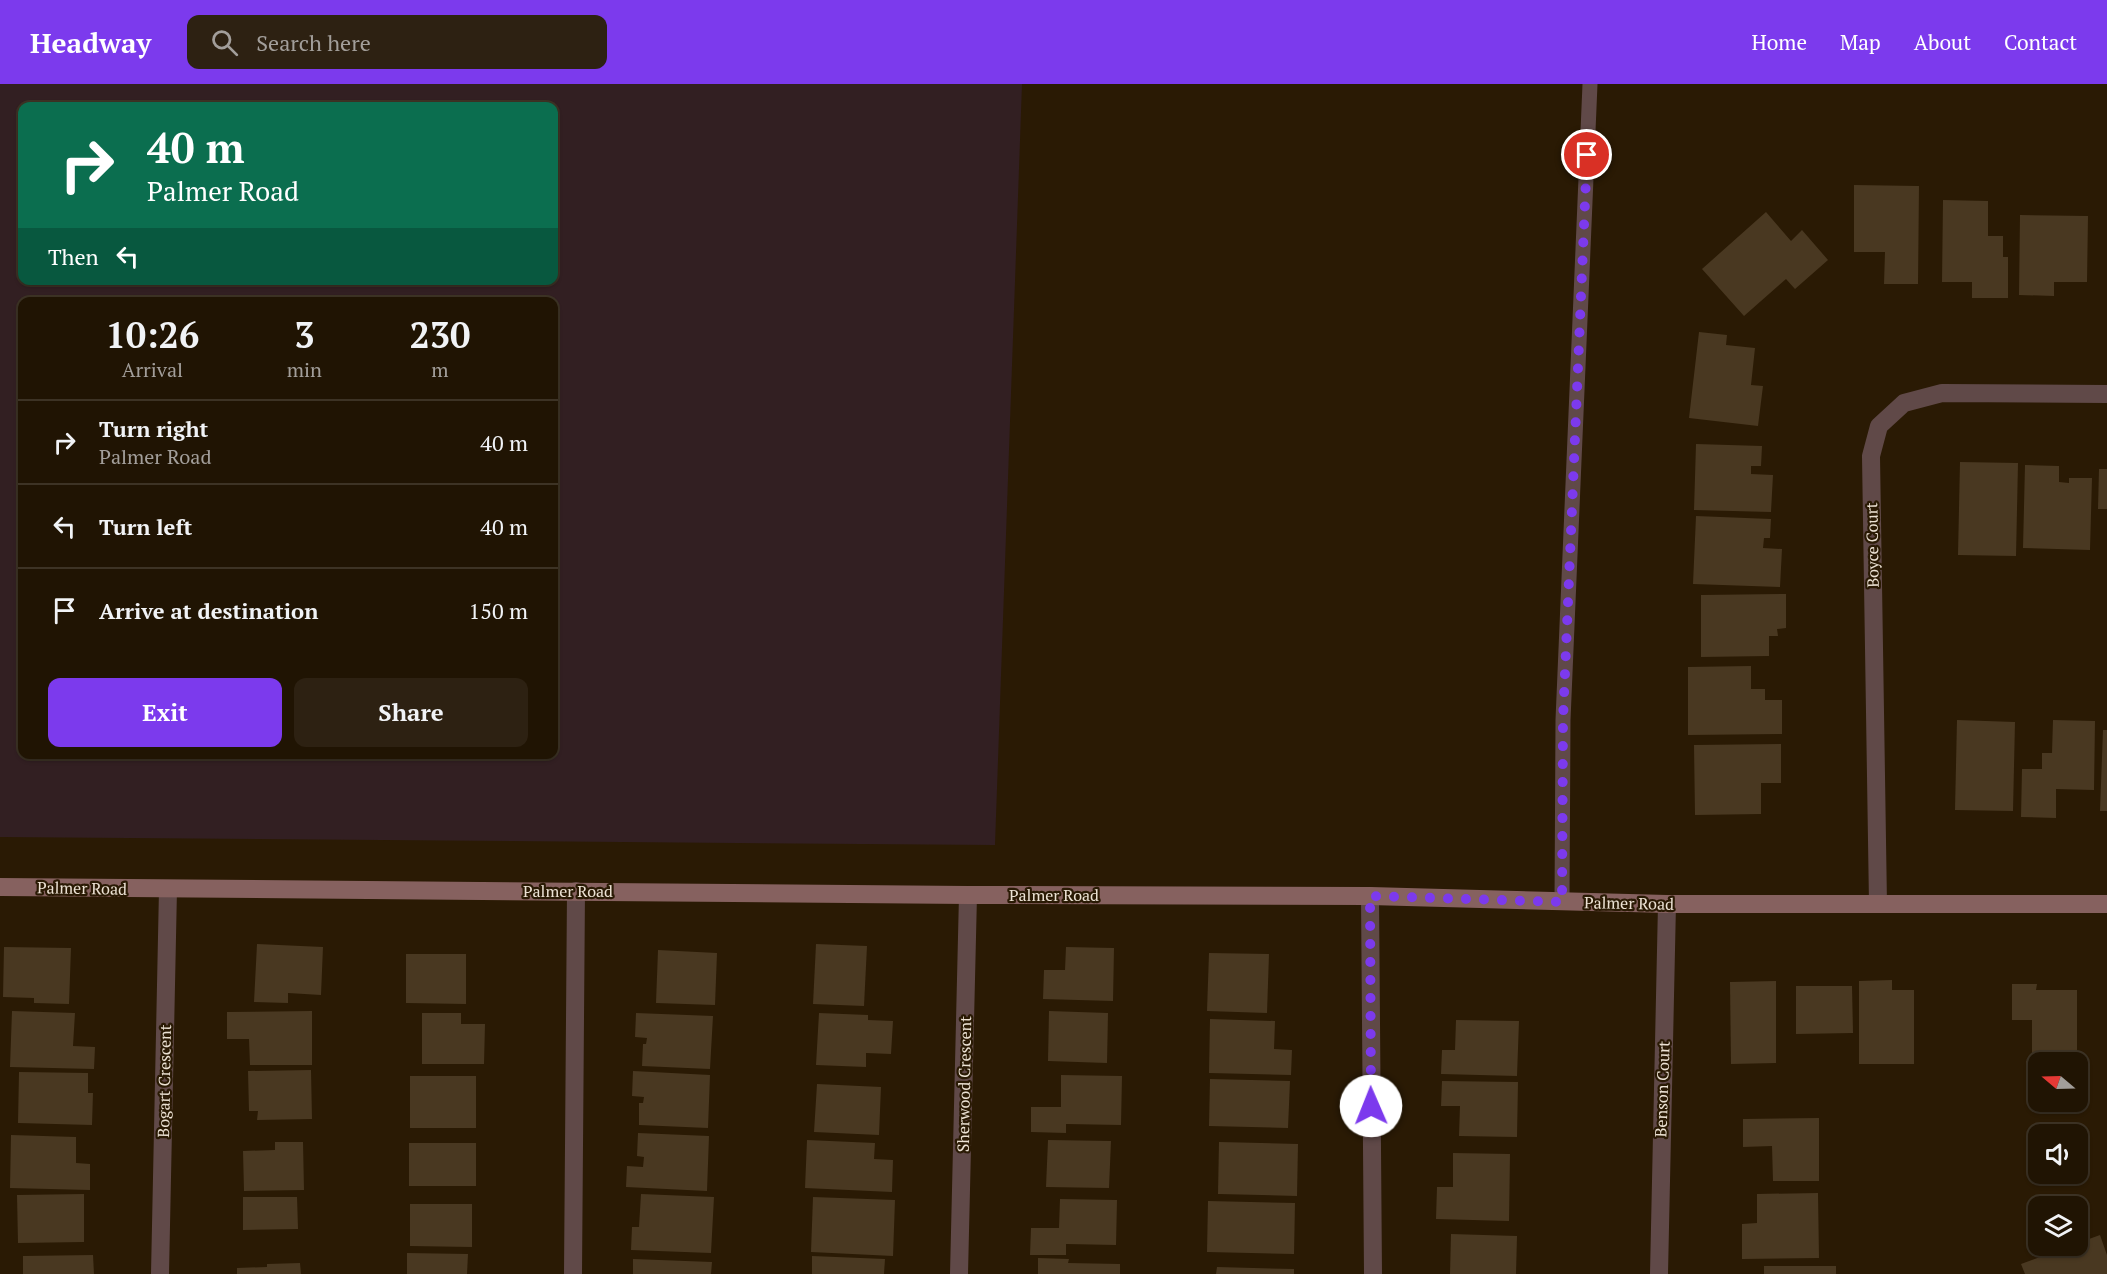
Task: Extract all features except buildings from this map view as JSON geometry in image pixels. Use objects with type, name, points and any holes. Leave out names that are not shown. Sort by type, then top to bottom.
[{"type":"street","name":"Boyce Court","points":[[1878,903],[1871,456],[1879,426],[1904,403],[1942,393],[2107,394]]},
{"type":"street","name":"Palmer Road","points":[[0,887],[1370,896],[1667,904],[2107,904]]},
{"type":"street","name":"Bogart Crescent","points":[[160,1274],[168,889]]},
{"type":"street","points":[[573,1274],[576,891]]},
{"type":"street","name":"Sherwood Crescent","points":[[959,1274],[968,895]]},
{"type":"street","points":[[1370,896],[1372,1274]]},
{"type":"street","name":"Benson Court","points":[[1659,1274],[1667,904]]},
{"type":"lane","points":[[1562,902],[1563,720],[1590,84]]},
{"type":"shaded area","points":[[0,84],[1022,84],[995,845],[0,837]]},
{"type":"route","points":[[1371,1106],[1370,896],[1562,902],[1563,720],[1587,155]]}]
